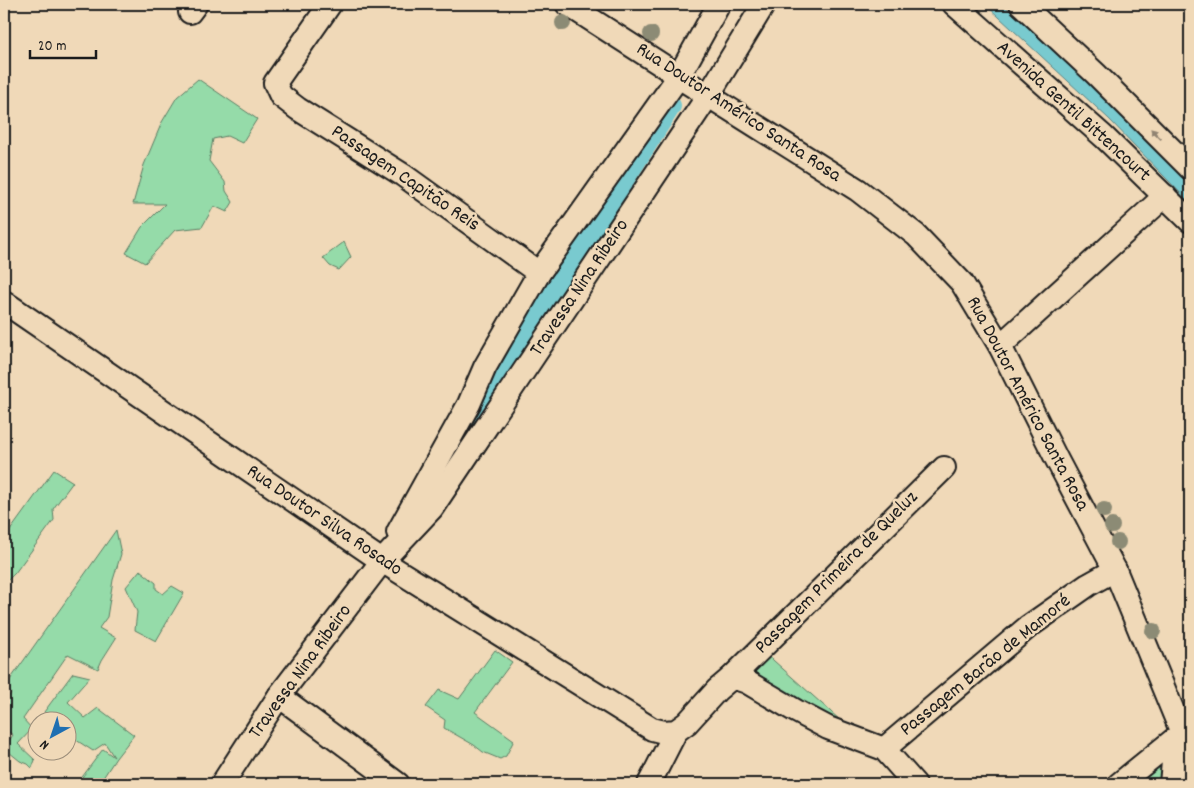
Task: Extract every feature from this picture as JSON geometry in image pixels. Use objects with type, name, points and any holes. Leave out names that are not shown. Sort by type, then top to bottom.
[{"type":"street","name":"Passagem Capitão Reis","points":[[330,4],[274,82],[281,96],[298,109],[403,175],[540,272]]},
{"type":"street","name":"Rua Doutor Américo Santa Rosa","points":[[567,4],[708,96],[858,190],[916,235],[962,283],[1000,346],[1115,570],[1182,741]]},
{"type":"street","name":"Travessa Nina Ribeiro","points":[[382,561],[469,404],[485,367],[540,272],[679,76],[719,4]]},
{"type":"street","name":"Travessa Nina Ribeiro","points":[[222,784],[280,696],[382,561],[432,508],[708,96],[764,4]]},
{"type":"street","name":"Avenida Gentil Bittencourt","points":[[954,4],[1104,137],[1190,221]]},
{"type":"street","name":"Avenida Gentil Bittencourt","points":[[1021,4],[1096,74],[1190,168]]},
{"type":"street","points":[[1000,346],[1165,196]]},
{"type":"street","name":"Rua Doutor Silva Rosado","points":[[4,302],[382,561],[652,729],[664,732],[676,731]]},
{"type":"street","name":"Passagem Primeira de Queluz","points":[[676,731],[687,723],[717,690],[944,468]]},
{"type":"street","name":"Passagem Barão de Mamoré","points":[[884,749],[1028,627],[1088,584],[1115,570]]},
{"type":"street","points":[[730,679],[747,682],[828,728],[884,749],[915,784]]},
{"type":"street","points":[[280,696],[398,784]]},
{"type":"street","points":[[649,784],[676,731]]},
{"type":"street","points":[[1118,784],[1182,741]]},
{"type":"street","points":[[1171,784],[1182,741]]},
{"type":"green space","points":[[198,79],[257,119],[242,143],[227,136],[213,139],[209,161],[225,182],[226,191],[233,202],[227,212],[214,206],[202,227],[175,230],[145,263],[126,253],[142,227],[165,204],[133,204],[144,165],[162,122],[177,97]]},
{"type":"green space","points":[[344,242],[351,257],[339,270],[330,266],[323,258]]},
{"type":"green space","points":[[54,470],[73,482],[53,509],[54,520],[15,573],[4,584],[4,539]]},
{"type":"green space","points":[[116,530],[121,554],[113,580],[107,617],[99,628],[116,638],[98,669],[68,654],[28,710],[23,719],[28,725],[28,733],[18,744],[28,753],[28,760],[35,760],[32,768],[4,748],[13,735],[4,728],[4,705],[11,693],[5,687]]},
{"type":"green space","points":[[140,570],[156,583],[156,589],[163,594],[172,586],[184,593],[156,641],[135,630],[137,612],[126,587]]},
{"type":"green space","points":[[495,650],[512,662],[475,712],[514,740],[506,756],[500,759],[483,752],[444,728],[445,720],[426,707],[439,690],[459,699]]},
{"type":"green space","points":[[764,652],[850,729],[750,672]]},
{"type":"green space","points":[[73,673],[90,677],[68,702],[76,710],[45,710]]},
{"type":"green space","points":[[98,708],[134,735],[99,784],[77,784],[103,749],[114,757],[105,743],[93,751],[78,741],[78,711],[85,718]]},
{"type":"green space","points":[[1181,739],[1190,762],[1190,784],[1126,784]]},
{"type":"water","points":[[985,4],[1002,4],[1073,66],[1190,184],[1190,203],[1109,119]]},
{"type":"waterway","points":[[465,429],[670,106]]}]
